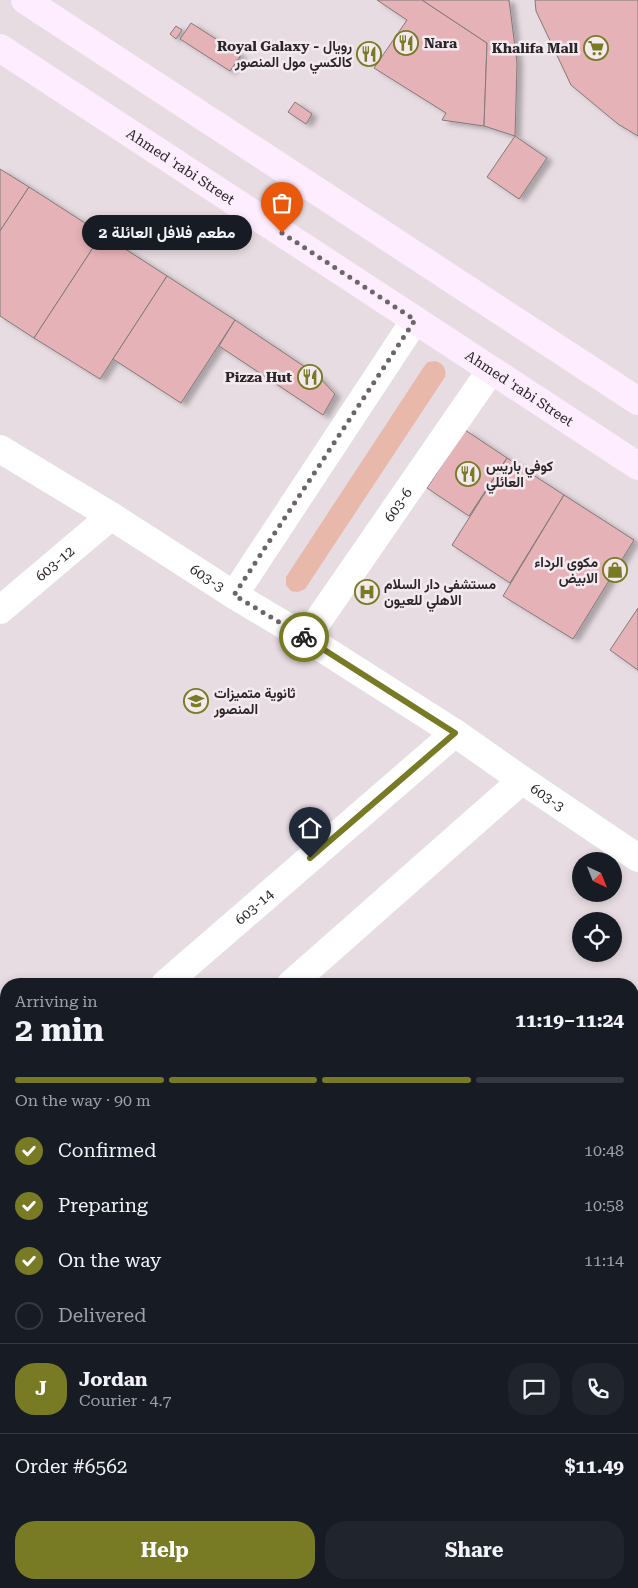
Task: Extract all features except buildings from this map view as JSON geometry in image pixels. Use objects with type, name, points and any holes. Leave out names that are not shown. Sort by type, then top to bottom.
[{"type":"main road","points":[[25,0],[638,401]]},
{"type":"main road","name":"Ahmed 'rabi Street","points":[[0,48],[638,466]]},
{"type":"street","points":[[234,595],[415,320]]},
{"type":"street","name":"603-6","points":[[306,638],[491,370]]},
{"type":"street","name":"603-3","points":[[0,449],[111,516],[455,733],[638,858]]},
{"type":"street","name":"603-12","points":[[0,610],[111,516]]},
{"type":"street","name":"603-14","points":[[172,978],[455,733]]},
{"type":"street","points":[[301,978],[522,780]]},
{"type":"shaded area","points":[[435,361],[444,367],[445,377],[305,589],[298,592],[291,591],[286,585],[286,577],[425,365],[428,362]]},
{"type":"way so far","points":[[282,233],[415,320],[234,595],[304,637]]},
{"type":"place","name":"Nara","points":[[406,43]]},
{"type":"place","name":"Khalifa Mall","points":[[596,48]]},
{"type":"place","name":"Royal Galaxy - رويال كالكسي مول المنصور","points":[[369,54]]},
{"type":"place","name":"مطعم فلافل العائلة 2","points":[[282,233]]},
{"type":"place","name":"Pizza Hut","points":[[310,377]]},
{"type":"place","name":"كوفي باريس العائلي","points":[[468,474]]},
{"type":"place","name":"مكوى الرداء الابيض","points":[[615,570]]},
{"type":"place","name":"مستشفى دار السلام الاهلي للعيون","points":[[367,592]]},
{"type":"place","name":"ثانوية متميزات المنصور","points":[[196,701]]},
{"type":"route","points":[[304,637],[455,733],[310,858]]}]
